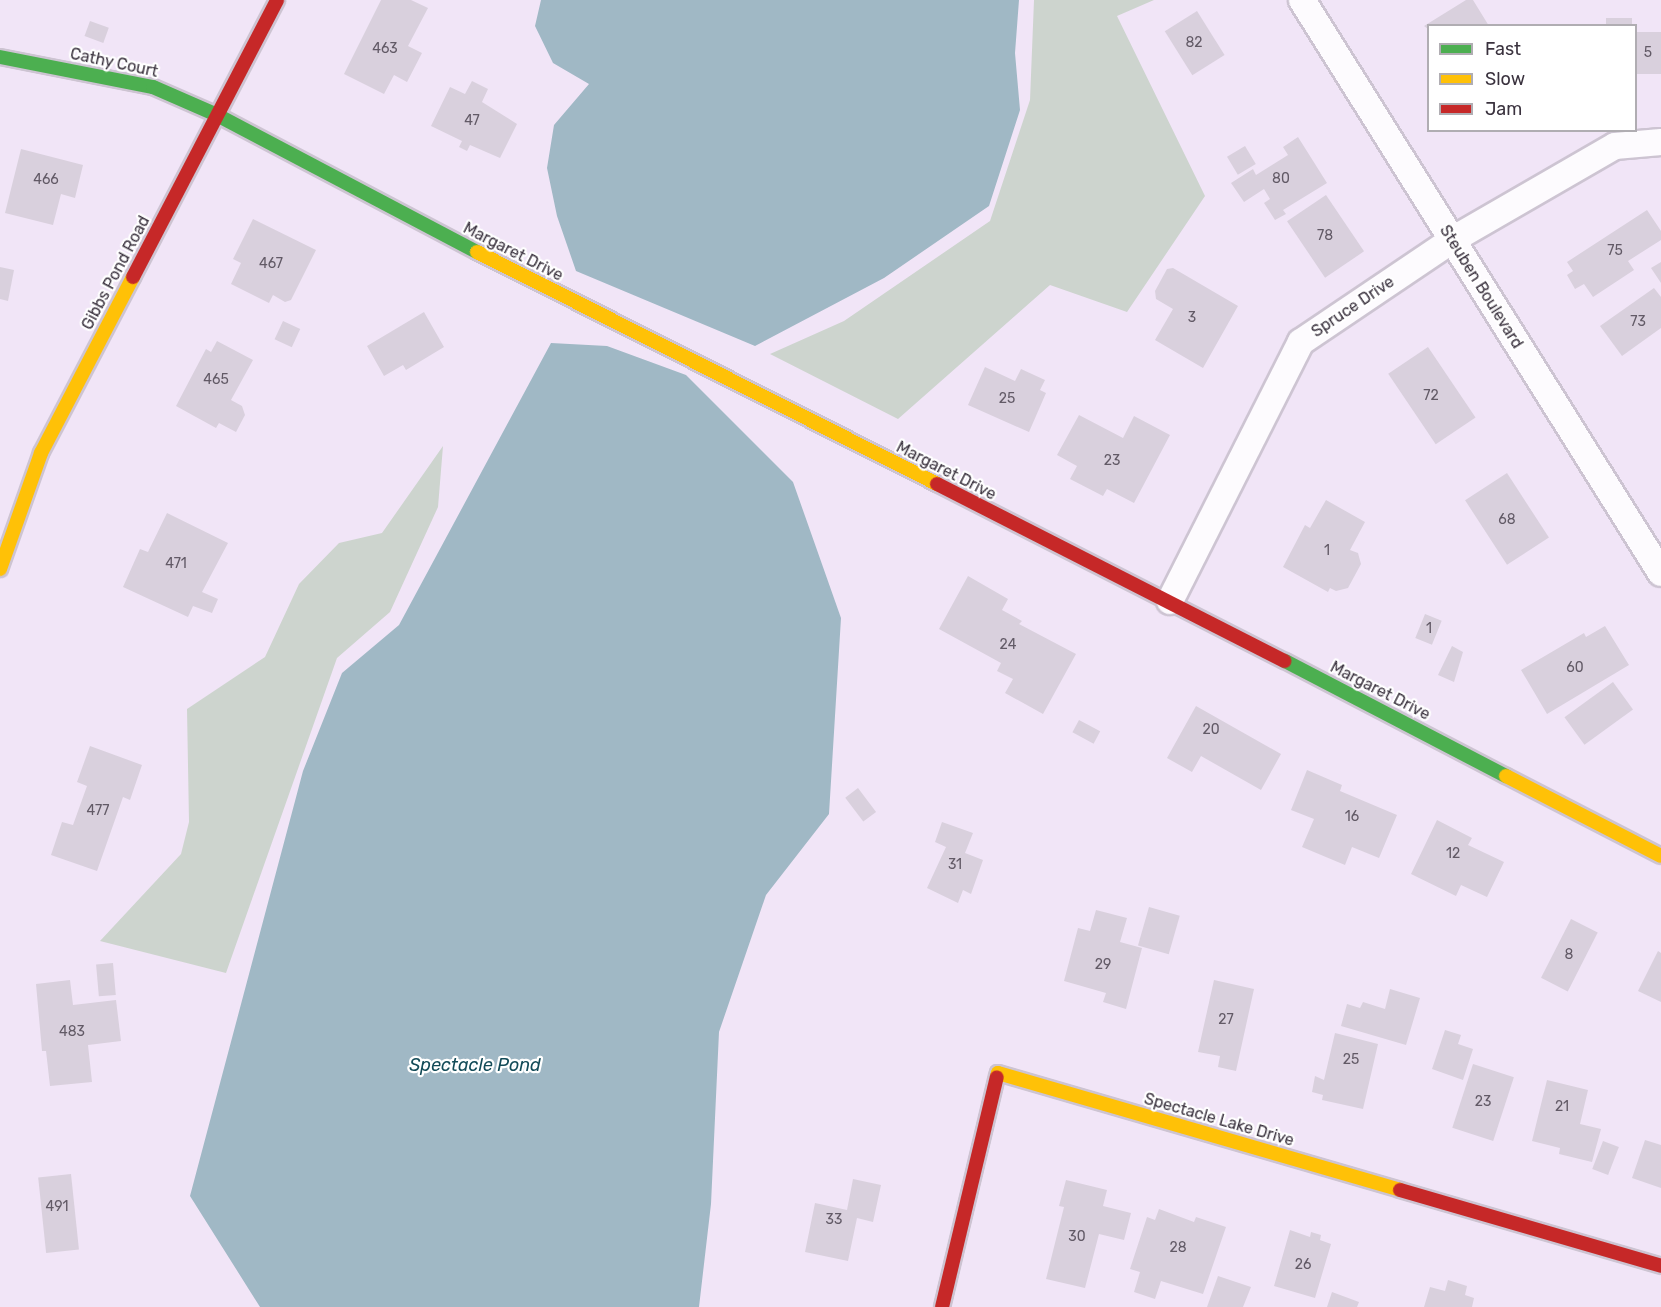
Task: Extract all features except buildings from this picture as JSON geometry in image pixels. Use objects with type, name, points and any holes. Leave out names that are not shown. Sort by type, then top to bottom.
[{"type":"street","name":"Gibbs Pond Road","points":[[0,569],[40,453],[277,0]]},
{"type":"street","name":"Steuben Boulevard","points":[[1302,0],[1661,573]]},
{"type":"street","name":"Cathy Court","points":[[0,57],[153,87],[217,115]]},
{"type":"street","name":"Margaret Drive","points":[[217,115],[536,283],[1170,601],[1661,856]]},
{"type":"street","name":"Spruce Drive","points":[[1170,601],[1301,342],[1452,240],[1615,146],[1661,142]]},
{"type":"street","name":"Spectacle Lake Drive","points":[[942,1307],[998,1073],[1661,1266]]},
{"type":"shaded area","points":[[1034,0],[1154,0],[1117,16],[1205,196],[1127,312],[1050,285],[898,419],[770,354],[844,321],[990,221],[1030,100]]},
{"type":"shaded area","points":[[443,446],[438,507],[390,612],[337,658],[226,973],[100,941],[181,854],[189,822],[187,709],[265,657],[299,584],[339,543],[382,533]]},
{"type":"water","points":[[541,0],[1019,0],[1015,53],[1020,110],[989,206],[884,278],[755,346],[576,271],[557,216],[547,168],[554,125],[589,84],[553,63],[535,26]]},
{"type":"water","name":"Spectacle Pond","points":[[551,343],[607,346],[686,375],[793,482],[841,618],[829,814],[766,895],[719,1032],[711,1204],[699,1307],[260,1307],[190,1196],[303,771],[342,673],[399,625]]},
{"type":"traffic: fast","points":[[0,57],[153,87],[217,115],[477,252]]},
{"type":"traffic: fast","points":[[1285,661],[1506,776]]},
{"type":"traffic: slow","points":[[477,252],[937,484]]},
{"type":"traffic: slow","points":[[0,569],[41,453],[133,277]]},
{"type":"traffic: slow","points":[[1506,776],[1661,856]]},
{"type":"traffic: slow","points":[[997,1077],[998,1073],[1400,1190]]},
{"type":"traffic: jam","points":[[133,277],[277,0]]},
{"type":"traffic: jam","points":[[937,484],[1285,661]]},
{"type":"traffic: jam","points":[[942,1307],[997,1077]]},
{"type":"traffic: jam","points":[[1400,1190],[1661,1266]]}]
